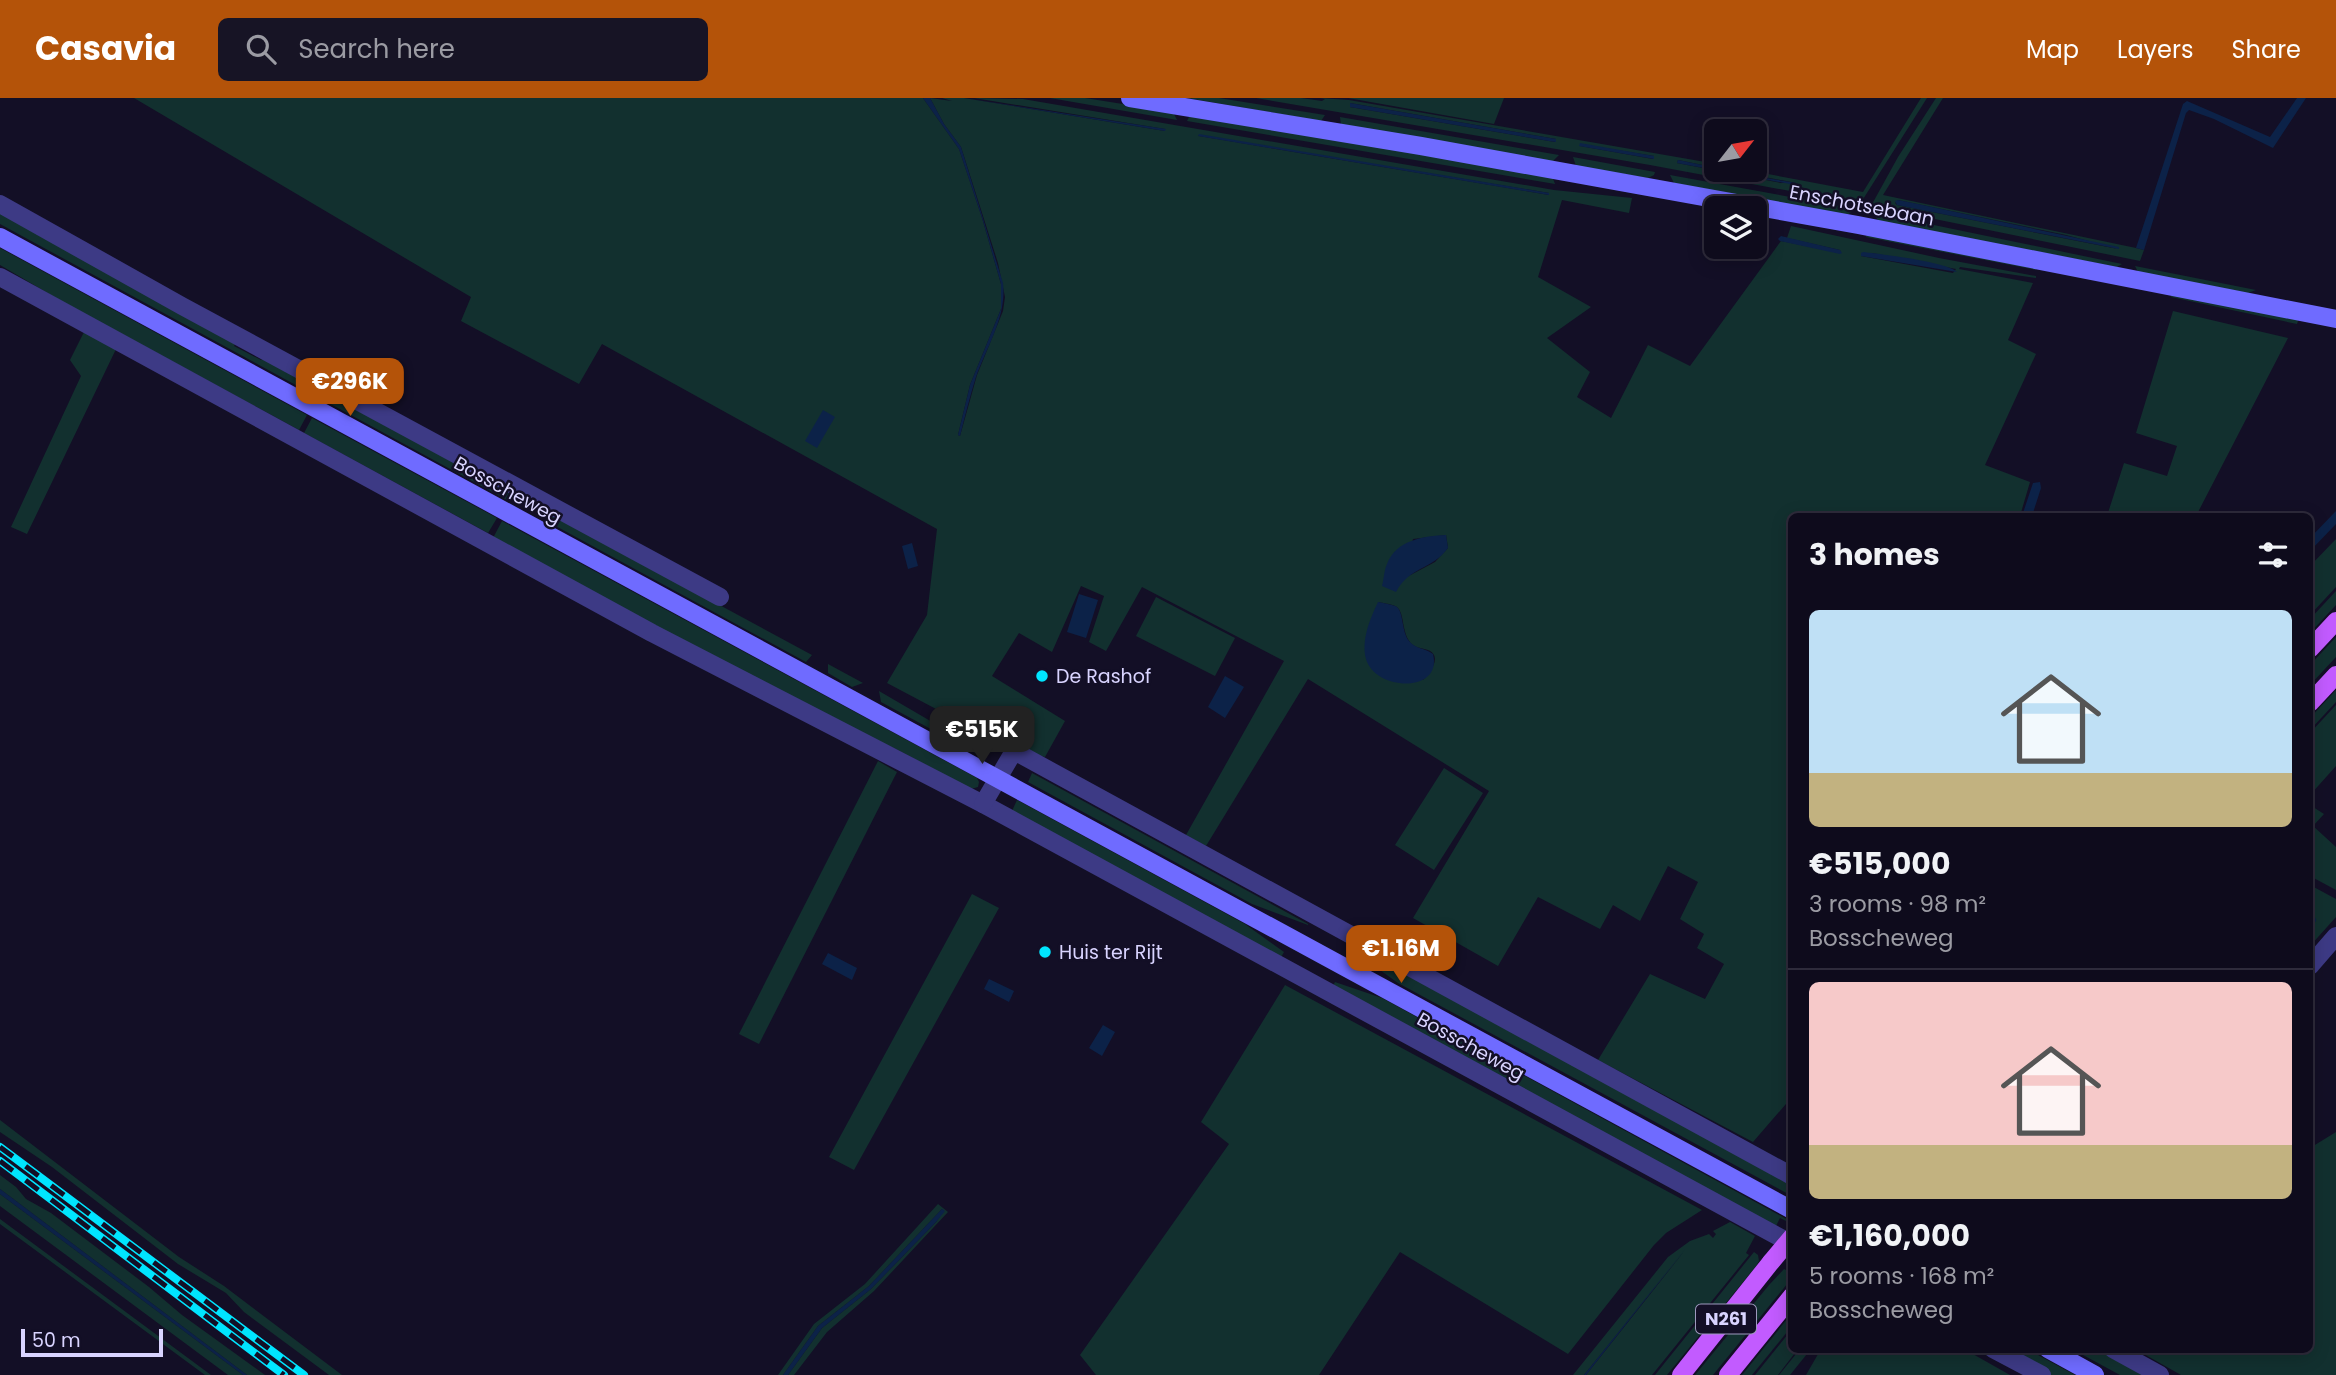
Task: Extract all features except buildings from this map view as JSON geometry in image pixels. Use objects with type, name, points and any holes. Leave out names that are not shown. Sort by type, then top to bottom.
[{"type":"main road","name":"Enschotsebaan","points":[[1130,98],[1458,153],[1858,225],[2336,319]]},
{"type":"main road","name":"Bosscheweg","points":[[0,237],[1788,1208]]},
{"type":"main road","points":[[2313,646],[2336,621]]},
{"type":"main road","points":[[2313,701],[2336,675]]},
{"type":"main road","name":"N261","points":[[1681,1375],[1788,1242]]},
{"type":"main road","name":"N261","points":[[1728,1375],[1788,1301]]},
{"type":"main road","points":[[2055,1353],[2095,1375]]},
{"type":"street","name":"Bosscheweg","points":[[0,204],[182,306],[720,597]]},
{"type":"street","name":"Bosscheweg","points":[[0,277],[640,627],[983,804],[1788,1242]]},
{"type":"street","points":[[525,523],[540,498]]},
{"type":"street","name":"Bosscheweg","points":[[983,804],[1014,751],[1788,1174]]},
{"type":"street","points":[[2313,963],[2336,936]]},
{"type":"street","points":[[2001,1353],[2042,1375]]},
{"type":"street","points":[[2120,1353],[2160,1375]]},
{"type":"green space","points":[[134,98],[923,98],[959,149],[1001,284],[1001,309],[970,385],[958,435],[960,436],[977,375],[1003,311],[1005,297],[998,263],[961,147],[930,98],[952,101],[942,98],[964,98],[1165,131],[974,98],[1023,99],[1554,190],[1632,198],[1629,213],[1562,200],[1538,277],[1591,307],[1547,338],[1590,372],[1577,397],[1611,418],[1648,345],[1690,366],[1781,241],[1841,253],[1840,250],[1787,238],[1791,226],[2036,276],[1959,269],[2033,283],[2008,340],[2036,354],[1985,465],[2030,482],[2021,513],[1788,513],[1788,1102],[1753,1142],[1598,1060],[1650,974],[1705,999],[1724,964],[1697,948],[1704,934],[1680,919],[1698,882],[1668,866],[1640,921],[1613,905],[1600,929],[1538,897],[1498,966],[1413,918],[1489,791],[1308,679],[1206,846],[1186,835],[1284,661],[1142,587],[1106,651],[1089,642],[1104,596],[1081,586],[1052,652],[1019,633],[992,676],[1065,721],[1045,757],[1004,745],[887,683],[927,615],[937,529],[602,344],[579,384],[461,321],[471,297]],"holes":[[[1199,136],[1549,193],[1549,195]],[[1872,253],[1956,269],[1953,273],[1861,256]],[[1446,535],[1448,548],[1435,562],[1403,579],[1413,539]],[[1378,602],[1398,608],[1409,641],[1415,647],[1430,651],[1434,655],[1434,665],[1423,680]]]},
{"type":"green space","points":[[1050,98],[1085,98],[1173,112],[1177,120]]},
{"type":"green space","points":[[1187,98],[1219,98],[1325,115],[1321,121]]},
{"type":"green space","points":[[1256,98],[1349,100],[1704,162],[1704,165],[1678,160],[1677,163],[1704,168],[1704,175]],"holes":[[[1350,103],[1556,139],[1555,142],[1350,107]],[[1580,144],[1654,156],[1653,159]]]},
{"type":"green space","points":[[1348,98],[1504,98],[1494,124]]},
{"type":"green space","points":[[1921,98],[1927,98],[1860,204],[1742,182],[1796,183],[1768,178],[1768,174],[1863,192]]},
{"type":"green space","points":[[1936,98],[1943,98],[1883,195],[2144,250],[2140,261],[1871,206],[1898,157]],"holes":[[[1898,200],[2066,235],[2118,249],[1895,203]]]},
{"type":"green space","points":[[1190,115],[1552,176],[1555,184],[1187,121]]},
{"type":"green space","points":[[1340,117],[1559,155],[1552,162],[1341,125]]},
{"type":"green space","points":[[1573,157],[1655,172],[1648,178],[1576,166]]},
{"type":"green space","points":[[1670,175],[1856,209],[1847,215],[1767,200],[1767,196],[1744,196],[1674,183]]},
{"type":"green space","points":[[0,210],[235,344],[234,346],[263,359],[511,493],[507,500],[0,224]]},
{"type":"green space","points":[[1871,212],[2122,264],[2117,267],[1879,221]]},
{"type":"green space","points":[[1867,233],[2037,267],[2036,270],[1866,237]]},
{"type":"green space","points":[[0,248],[307,415],[299,430],[0,265]]},
{"type":"green space","points":[[2135,266],[2256,290],[2248,293],[2138,272]]},
{"type":"green space","points":[[2172,293],[2299,318],[2297,324],[2171,297]]},
{"type":"green space","points":[[2173,311],[2288,338],[2198,513],[2108,513],[2124,463],[2167,476],[2177,446],[2136,433]]},
{"type":"green space","points":[[85,330],[117,347],[27,534],[11,527],[81,376],[70,360]]},
{"type":"green space","points":[[312,418],[497,518],[488,533],[304,433]]},
{"type":"green space","points":[[551,514],[812,655],[806,662],[552,524],[549,520]]},
{"type":"green space","points":[[502,521],[977,778],[978,787],[971,789],[896,749],[839,724],[493,538]]},
{"type":"green space","points":[[2336,539],[2336,587],[2313,612],[2313,563]]},
{"type":"green space","points":[[2336,591],[2336,605],[2313,630],[2313,616]]},
{"type":"green space","points":[[1156,597],[1235,638],[1215,676],[1136,636]]},
{"type":"green space","points":[[2336,637],[2336,657],[2313,682],[2313,662]]},
{"type":"green space","points":[[828,664],[863,683],[852,687],[828,673]]},
{"type":"green space","points":[[2336,690],[2336,702],[2313,727],[2313,715]]},
{"type":"green space","points":[[879,691],[951,733],[953,730],[976,738],[994,750],[986,755],[977,754],[881,702]]},
{"type":"green space","points":[[2336,705],[2336,766],[2313,792],[2313,730]]},
{"type":"green space","points":[[878,761],[897,772],[759,1044],[739,1034]]},
{"type":"green space","points":[[1444,768],[1483,793],[1434,870],[1395,845]]},
{"type":"green space","points":[[1032,773],[1308,925],[1252,904],[1028,782]]},
{"type":"green space","points":[[1017,800],[1245,924],[1284,952],[1279,961],[1012,811]]},
{"type":"green space","points":[[2313,807],[2324,814],[2313,826]]},
{"type":"green space","points":[[2313,826],[2336,847],[2336,890],[2313,878]]},
{"type":"green space","points":[[2313,887],[2336,899],[2336,917],[2313,943]]},
{"type":"green space","points":[[972,894],[999,908],[854,1170],[829,1157]]},
{"type":"green space","points":[[1365,947],[1788,1180],[1788,1194],[1398,983],[1359,955]]},
{"type":"green space","points":[[1335,982],[1382,998],[1788,1222],[1780,1218],[1776,1226],[1331,990]]},
{"type":"green space","points":[[1285,985],[1702,1210],[1666,1233],[1654,1245],[1568,1354],[1400,1252],[1319,1375],[1096,1375],[1080,1355],[1229,1144],[1201,1122]]},
{"type":"green space","points":[[0,1120],[179,1257],[224,1286],[342,1375],[329,1375],[244,1312],[226,1293],[178,1264],[52,1167],[0,1132]]},
{"type":"green space","points":[[2336,1132],[2336,1375],[2181,1375],[2142,1353],[2313,1353],[2313,1146]]},
{"type":"green space","points":[[0,1175],[26,1199],[51,1213],[182,1315],[265,1375],[247,1375],[0,1189]]},
{"type":"green space","points":[[0,1194],[243,1375],[228,1375],[0,1206]]},
{"type":"green space","points":[[938,1204],[948,1212],[874,1291],[827,1332],[794,1375],[788,1375],[822,1328],[871,1289],[936,1222],[944,1211],[942,1209],[869,1286],[818,1326],[783,1375],[778,1375],[814,1324],[865,1284]]},
{"type":"green space","points":[[0,1219],[211,1375],[205,1375],[0,1224]]},
{"type":"green space","points":[[1730,1222],[1755,1236],[1746,1253],[1749,1255],[1652,1375],[1586,1375],[1686,1249],[1584,1375],[1573,1375],[1668,1257],[1690,1241],[1709,1234],[1713,1238],[1716,1234],[1713,1231]]},
{"type":"green space","points":[[1754,1252],[1759,1261],[1756,1266],[1667,1375],[1655,1375]]},
{"type":"green space","points":[[1784,1269],[1788,1271],[1788,1283],[1713,1375],[1695,1375]]},
{"type":"green space","points":[[1788,1318],[1788,1331],[1752,1375],[1742,1375]]},
{"type":"green space","points":[[1788,1334],[1788,1353],[1795,1353],[1778,1375],[1755,1375]]},
{"type":"green space","points":[[1797,1353],[1808,1353],[1790,1375],[1779,1375]]},
{"type":"green space","points":[[1819,1353],[1971,1353],[2010,1375],[1806,1375]]},
{"type":"green space","points":[[2010,1353],[2034,1353],[2075,1375],[2051,1375]]},
{"type":"green space","points":[[2079,1353],[2105,1353],[2145,1375],[2120,1375]]},
{"type":"water","points":[[923,98],[930,98],[961,147],[1003,283],[1002,307],[999,319],[976,377],[960,436],[958,435],[970,385],[1001,309],[1001,284],[959,149]]},
{"type":"water","points":[[964,98],[1166,129],[1165,131]]},
{"type":"water","points":[[2297,98],[2306,98],[2273,148],[2214,119],[2189,110],[2144,250],[2136,248],[2183,104],[2187,101],[2270,137]]},
{"type":"water","points":[[1350,103],[1556,139],[1556,142],[1350,107]]},
{"type":"water","points":[[1199,134],[1549,193],[1549,195],[1198,136]]},
{"type":"water","points":[[1580,143],[1654,156],[1654,159],[1579,146]]},
{"type":"water","points":[[1678,160],[1704,165],[1704,168],[1677,163]]},
{"type":"water","points":[[1768,178],[1796,183],[1768,180]]},
{"type":"water","points":[[1895,201],[2119,249],[1897,205]]},
{"type":"water","points":[[1781,236],[1840,250],[1842,253],[1780,241],[1778,239]]},
{"type":"water","points":[[1863,252],[1928,262],[1957,272],[1861,256]]},
{"type":"water","points":[[823,410],[835,417],[817,448],[805,441]]},
{"type":"water","points":[[2040,482],[2041,488],[2033,513],[2023,513],[2033,483]]},
{"type":"water","points":[[2336,511],[2336,524],[2313,548],[2313,535]]},
{"type":"water","points":[[1446,535],[1448,548],[1442,555],[1414,572],[1396,592],[1382,586],[1386,566],[1397,549],[1420,538]]},
{"type":"water","points":[[912,543],[918,566],[908,569],[902,546]]},
{"type":"water","points":[[1079,594],[1098,600],[1086,638],[1067,632]]},
{"type":"water","points":[[1378,602],[1398,608],[1409,641],[1433,654],[1433,667],[1428,676],[1419,682],[1407,684],[1382,677],[1372,670],[1366,659],[1365,637]]},
{"type":"water","points":[[1225,676],[1244,687],[1225,718],[1208,707]]},
{"type":"water","points":[[828,953],[857,968],[852,980],[822,964]]},
{"type":"water","points":[[989,979],[1014,991],[1009,1002],[984,989]]},
{"type":"water","points":[[1103,1025],[1115,1032],[1102,1056],[1089,1048]]},
{"type":"water","points":[[0,1189],[247,1375],[243,1375],[0,1194]]},
{"type":"water","points":[[942,1209],[945,1211],[936,1222],[871,1289],[822,1328],[788,1375],[783,1375],[818,1326],[869,1286]]},
{"type":"water","points":[[1686,1248],[1586,1375],[1584,1375]]},
{"type":"railway","points":[[0,1147],[304,1375]]},
{"type":"railway","points":[[0,1161],[284,1375]]},
{"type":"place","name":"De Rashof","points":[[1042,676]]},
{"type":"place","name":"Huis ter Rijt","points":[[1045,952]]}]
